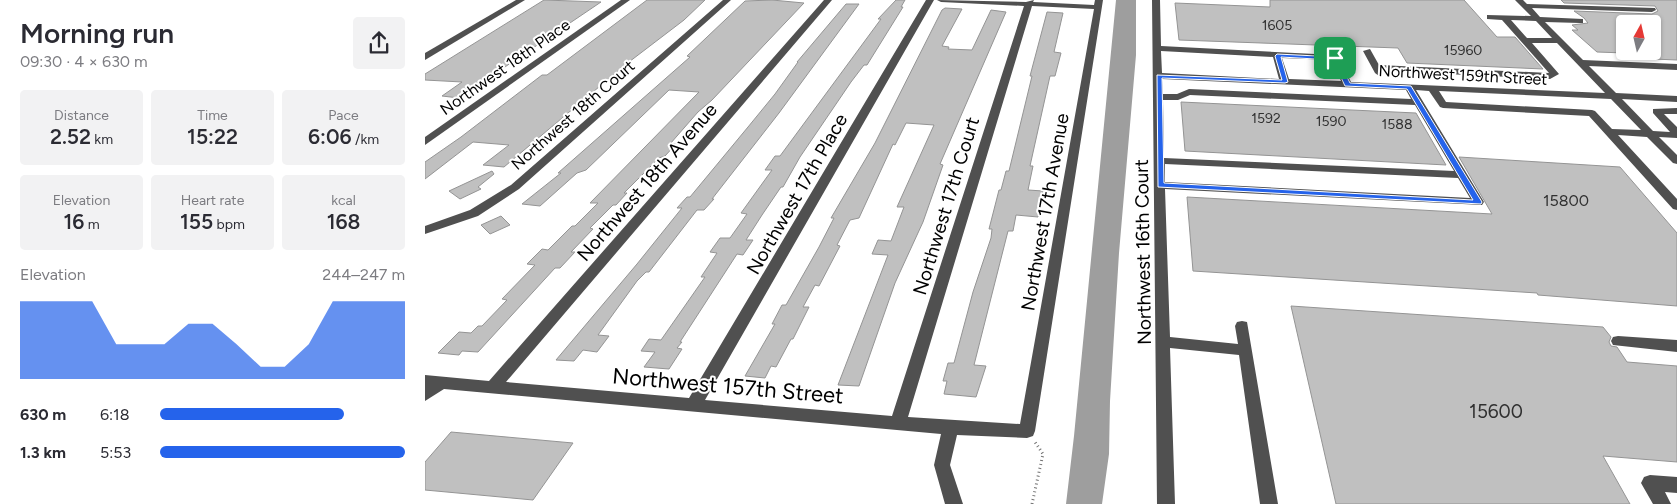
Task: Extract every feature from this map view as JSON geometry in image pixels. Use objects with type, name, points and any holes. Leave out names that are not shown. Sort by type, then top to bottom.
[{"type":"street","points":[[425,57],[521,0]]},
{"type":"street","name":"Northwest 18th Place","points":[[425,142],[626,0]]},
{"type":"street","name":"Northwest 18th Court","points":[[425,230],[474,214],[515,187],[727,0]]},
{"type":"street","name":"Northwest 18th Avenue","points":[[493,387],[828,0]]},
{"type":"street","name":"Northwest 17th Place","points":[[693,406],[930,0]]},
{"type":"street","points":[[941,0],[1099,3]]},
{"type":"street","name":"Northwest 16th Court","points":[[1156,0],[1167,504]]},
{"type":"street","name":"Northwest 17th Court","points":[[898,423],[1030,2]]},
{"type":"street","name":"Northwest 17th Avenue","points":[[1027,431],[1099,3]]},
{"type":"street","points":[[1522,3],[1651,10]]},
{"type":"street","points":[[1522,3],[1677,162]]},
{"type":"street","points":[[1490,17],[1580,21]]},
{"type":"street","points":[[1367,51],[1378,70],[1549,76],[1555,74],[1505,18]]},
{"type":"street","points":[[1526,40],[1560,41]]},
{"type":"street","points":[[1158,48],[1335,58],[1347,84]]},
{"type":"street","points":[[1277,56],[1285,82]]},
{"type":"street","points":[[1581,62],[1677,67]]},
{"type":"street","points":[[1469,72],[1483,90]]},
{"type":"street","name":"Northwest 159th Street","points":[[1159,76],[1677,99]]},
{"type":"street","points":[[1273,81],[1277,96]]},
{"type":"street","points":[[1161,185],[1478,202],[1409,87]]},
{"type":"street","points":[[1433,88],[1443,105],[1592,113],[1677,206]]},
{"type":"street","points":[[1159,97],[1178,98],[1189,92],[1418,102]]},
{"type":"street","points":[[1677,111],[1656,112],[1677,134]]},
{"type":"street","points":[[1609,132],[1677,134]]},
{"type":"street","points":[[1160,161],[1462,175]]},
{"type":"street","points":[[1664,192],[1677,193]]},
{"type":"street","points":[[1242,326],[1269,504]]},
{"type":"street","points":[[1163,342],[1245,350]]},
{"type":"street","points":[[1618,342],[1677,346]]},
{"type":"street","name":"Northwest 157th Street","points":[[425,381],[950,428],[1027,431]]},
{"type":"street","points":[[425,395],[442,382]]},
{"type":"street","points":[[950,428],[943,465],[945,478],[954,504]]},
{"type":"street","points":[[1662,504],[1650,483],[1677,485]]},
{"type":"path","points":[[1027,431],[1043,454],[1032,504]]},
{"type":"shaded area","points":[[1116,0],[1136,0],[1136,55],[1119,253],[1110,401],[1109,454],[1102,504],[1066,504],[1074,436]]},
{"type":"building","points":[[544,0],[601,2],[459,98],[442,96],[462,82],[425,80],[425,74]]},
{"type":"building","points":[[647,0],[705,0],[684,20],[625,65],[504,167],[483,165],[509,145],[473,142],[425,179],[425,162],[542,75],[547,75]]},
{"type":"building","points":[[772,0],[804,3],[712,100],[698,112],[670,144],[676,144],[665,156],[659,158],[624,193],[627,193],[616,205],[613,205],[590,228],[593,229],[571,252],[575,252],[560,268],[555,268],[478,352],[462,351],[459,355],[438,353],[459,332],[471,333],[478,326],[482,326],[507,300],[502,299],[535,265],[527,264],[542,249],[548,250],[598,203],[590,203],[699,92],[669,90],[586,170],[577,173],[540,206],[522,204],[561,173],[558,173],[690,57],[687,56],[745,1]]},
{"type":"building","points":[[896,0],[905,0],[901,7],[903,7],[867,65],[864,65],[851,82],[800,157],[783,187],[781,187],[762,215],[746,240],[753,240],[743,255],[737,254],[680,342],[682,342],[677,348],[682,349],[669,369],[644,367],[655,352],[641,351],[649,339],[661,340],[705,277],[701,277],[717,253],[710,252],[720,238],[730,238],[747,214],[741,213],[772,170],[765,170],[775,156],[780,156],[881,19],[878,19]]},
{"type":"building","points":[[1270,0],[1464,0],[1497,37],[1515,37],[1543,69],[1407,63],[1398,48],[1179,40],[1175,3],[1270,7]]},
{"type":"building","points":[[1561,0],[1677,0],[1677,60],[1661,59],[1661,15],[1616,15],[1616,53],[1597,52],[1572,30],[1578,30],[1572,25],[1588,23],[1574,11],[1652,14],[1658,11],[1655,6],[1564,3]]},
{"type":"building","points":[[846,4],[859,4],[779,113],[712,199],[714,199],[704,210],[697,210],[649,272],[646,272],[637,281],[598,335],[609,336],[597,352],[583,350],[574,361],[556,360],[682,208],[677,208],[687,197],[690,197],[748,127],[775,94],[797,62]]},
{"type":"building","points":[[945,8],[962,9],[942,46],[949,47],[948,49],[972,50],[991,10],[1006,12],[940,164],[943,165],[923,222],[895,283],[859,386],[838,385],[888,255],[872,254],[878,240],[891,241],[904,207],[897,207],[934,125],[906,123],[895,145],[893,144],[859,218],[850,220],[837,245],[840,246],[819,286],[815,285],[803,307],[809,307],[776,367],[771,366],[765,378],[745,376],[775,324],[772,324],[782,305],[786,305],[819,247],[834,218],[831,218],[875,143],[942,10]]},
{"type":"building","points":[[1047,12],[1063,13],[1054,52],[1061,53],[1055,76],[1050,76],[1030,166],[1033,166],[1028,190],[1043,191],[1038,217],[1016,215],[1013,231],[1008,231],[974,365],[986,366],[976,397],[944,394],[947,381],[943,381],[948,363],[954,363],[973,292],[991,238],[992,229],[989,229],[999,190],[1001,190],[1006,171],[1009,171],[1032,76],[1030,76]]},
{"type":"building","points":[[1181,102],[1416,113],[1446,165],[1185,151]]},
{"type":"building","points":[[1459,157],[1620,167],[1677,233],[1677,306],[1538,295],[1537,293],[1193,271],[1187,197],[1492,214]]},
{"type":"building","points":[[492,171],[494,174],[478,187],[481,189],[460,199],[449,191]]},
{"type":"building","points":[[501,216],[510,225],[490,234],[481,225]]},
{"type":"building","points":[[1291,306],[1603,327],[1611,337],[1609,342],[1611,346],[1617,347],[1627,362],[1677,366],[1677,462],[1603,456],[1630,504],[1336,504]]},
{"type":"building","points":[[451,432],[573,443],[533,500],[425,490],[425,462]]},
{"type":"route","points":[[1277,56],[1335,58],[1347,84],[1409,87],[1478,202],[1161,185],[1159,76],[1285,82],[1277,56]]}]
